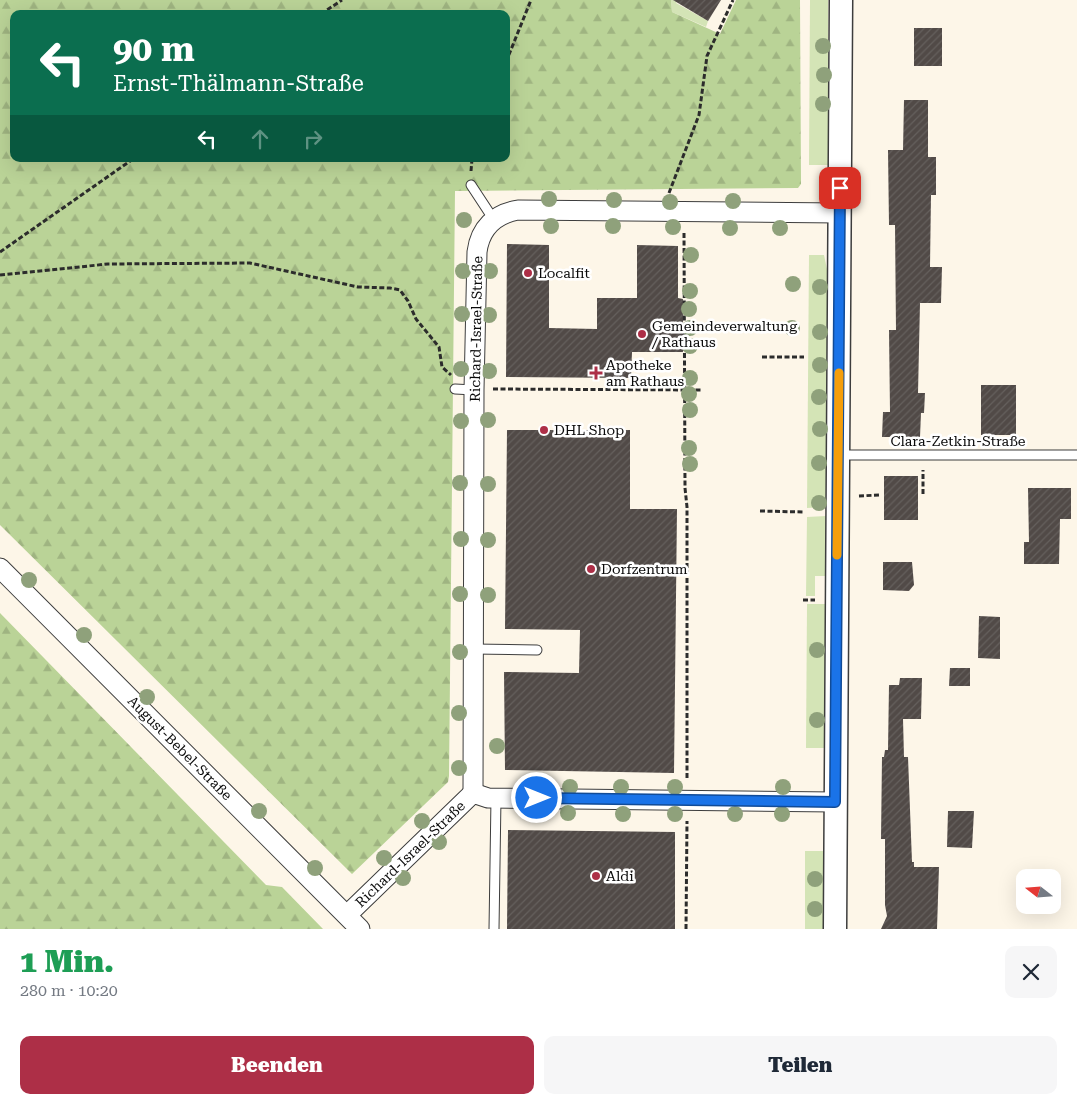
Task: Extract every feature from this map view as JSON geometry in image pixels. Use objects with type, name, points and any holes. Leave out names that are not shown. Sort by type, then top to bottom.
[{"type":"street","points":[[834,929],[841,0]]},
{"type":"street","name":"Richard-Israel-Straße","points":[[347,915],[473,793],[474,390],[478,240],[489,223],[506,212],[518,210],[840,213]]},
{"type":"street","name":"August-Bebel-Straße","points":[[0,568],[360,929]]},
{"type":"street","name":"Richard-Israel-Straße","points":[[473,793],[496,798],[835,802]]},
{"type":"lane","points":[[471,185],[494,220]]},
{"type":"lane","points":[[455,389],[474,390]]},
{"type":"lane","name":"Clara-Zetkin-Straße","points":[[838,455],[1077,455]]},
{"type":"lane","points":[[473,649],[537,650]]},
{"type":"lane","points":[[494,929],[496,798]]},
{"type":"path","points":[[328,10],[342,0]]},
{"type":"path","points":[[510,52],[531,0]]},
{"type":"path","points":[[668,195],[699,115],[707,56],[733,0]]},
{"type":"path","points":[[0,252],[129,162]]},
{"type":"path","points":[[684,233],[687,781]]},
{"type":"path","points":[[0,275],[108,264],[250,263],[358,288],[390,288],[400,290],[408,301],[416,319],[439,347],[442,367],[455,379]]},
{"type":"path","points":[[762,358],[804,357]]},
{"type":"path","points":[[474,390],[703,390]]},
{"type":"path","points":[[915,470],[923,470],[923,494]]},
{"type":"path","points":[[870,496],[879,496]]},
{"type":"path","points":[[760,511],[803,512]]},
{"type":"path","points":[[803,600],[815,600]]},
{"type":"path","points":[[686,820],[686,929]]},
{"type":"green space","points":[[0,0],[671,0],[672,12],[720,34],[736,0],[800,0],[801,184],[798,188],[455,191],[449,776],[448,782],[352,874],[0,525]]},
{"type":"green space","points":[[671,0],[678,0],[676,3],[708,21],[706,27],[672,12]]},
{"type":"green space","points":[[810,0],[828,0],[828,165],[809,165]]},
{"type":"green space","points":[[809,255],[824,255],[828,274],[826,507],[807,508]]},
{"type":"green space","points":[[826,516],[827,576],[815,576],[815,596],[806,596],[807,517]]},
{"type":"green space","points":[[807,604],[825,604],[825,748],[806,748]]},
{"type":"green space","points":[[0,613],[266,885],[282,887],[323,929],[0,929]]},
{"type":"green space","points":[[805,851],[823,851],[825,854],[824,929],[805,929]]},
{"type":"building","points":[[673,0],[721,0],[708,21]]},
{"type":"building","points":[[914,28],[942,28],[942,66],[914,66]]},
{"type":"building","points":[[904,100],[928,100],[928,157],[936,157],[936,195],[931,195],[930,267],[942,267],[941,303],[920,303],[918,393],[925,393],[924,413],[921,413],[920,437],[882,437],[883,412],[890,412],[889,330],[896,330],[895,225],[889,225],[888,150],[903,150]]},
{"type":"building","points":[[507,244],[549,245],[549,328],[597,329],[597,298],[637,298],[637,245],[678,246],[678,298],[683,299],[683,352],[632,352],[631,378],[506,377]]},
{"type":"building","points":[[981,385],[1016,385],[1016,435],[981,435]]},
{"type":"building","name":"Dorfzentrum","points":[[507,430],[630,430],[630,509],[677,509],[674,773],[505,770],[504,672],[579,673],[580,630],[505,629]]},
{"type":"building","points":[[884,476],[918,476],[918,520],[884,520]]},
{"type":"building","points":[[1028,488],[1071,488],[1071,519],[1060,519],[1059,564],[1024,564],[1024,542],[1029,542]]},
{"type":"building","points":[[883,562],[912,562],[914,585],[909,591],[883,590]]},
{"type":"building","points":[[979,616],[1000,617],[1000,659],[978,658]]},
{"type":"building","points":[[950,668],[970,668],[970,686],[949,686]]},
{"type":"building","points":[[900,678],[922,678],[921,719],[903,719],[904,757],[908,757],[912,862],[914,862],[914,867],[939,867],[937,929],[881,929],[887,916],[885,905],[885,839],[881,839],[882,757],[884,757],[885,750],[888,750],[889,685],[899,685]]},
{"type":"building","points":[[948,811],[974,811],[972,848],[947,847]]},
{"type":"building","points":[[508,830],[675,832],[675,929],[507,929]]},
{"type":"slow traffic","points":[[837,555],[839,373]]},
{"type":"place","name":"Localfit","points":[[528,273]]},
{"type":"place","name":"Gemeindeverwaltung / Rathaus","points":[[642,334]]},
{"type":"place","name":"Apotheke am Rathaus","points":[[596,373]]},
{"type":"place","name":"DHL Shop","points":[[544,430]]},
{"type":"place","name":"Dorfzentrum","points":[[591,569]]},
{"type":"place","name":"Aldi","points":[[596,876]]},
{"type":"route","points":[[537,798],[835,802],[840,188]]}]
